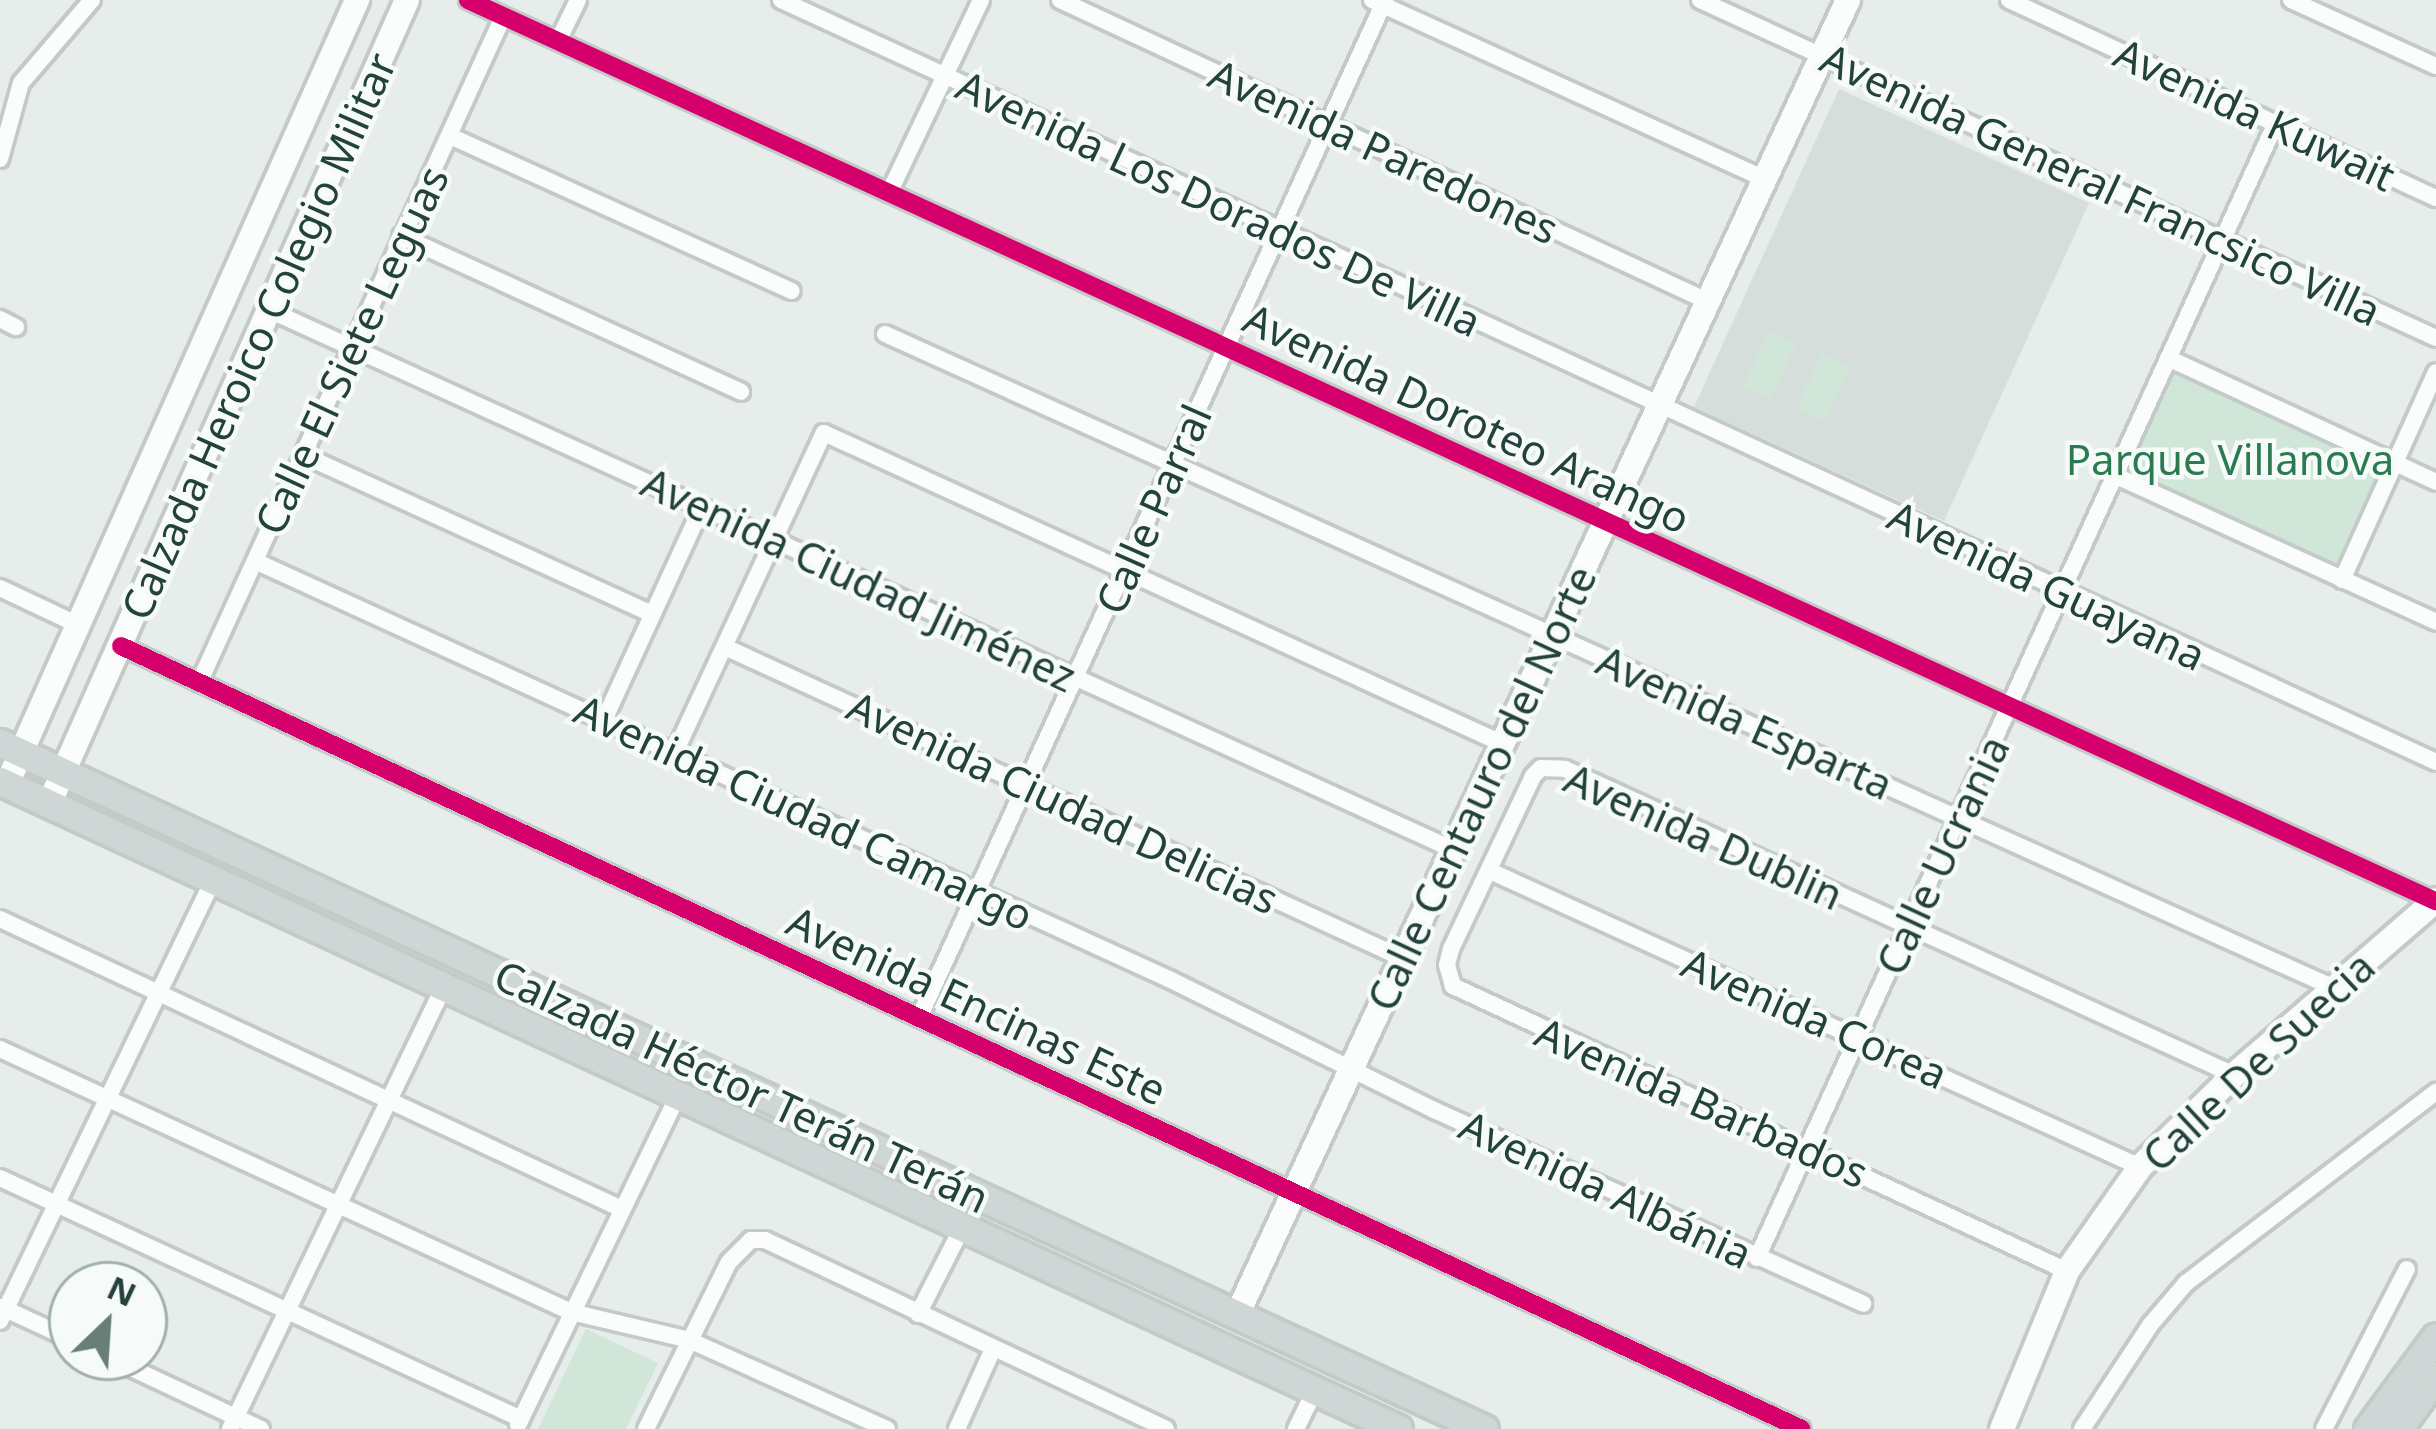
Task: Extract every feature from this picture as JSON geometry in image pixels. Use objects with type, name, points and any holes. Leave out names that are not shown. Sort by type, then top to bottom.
[{"type":"main road","name":"Calzada Héctor Terán Terán","points":[[10,748],[1484,1429]]},
{"type":"main road","name":"Calzada Héctor Terán Terán","points":[[3,783],[1398,1429]]},
{"type":"main road","points":[[444,986],[468,977],[544,1004],[565,1005]]},
{"type":"main road","points":[[1058,1272],[1100,1281],[1182,1318],[1216,1322],[1237,1315]]},
{"type":"main road","points":[[2368,1429],[2436,1337]]},
{"type":"main road","points":[[2398,1429],[2436,1376]]},
{"type":"main road","points":[[1315,1390],[1325,1384],[1350,1383],[1450,1429]]},
{"type":"street","name":"Calzada Heroico Colegio Militar","points":[[3,783],[10,748],[76,623],[357,0]]},
{"type":"street","name":"Calzada Heroico Colegio Militar","points":[[50,803],[407,0]]},
{"type":"street","name":"Avenida Doroteo Arango","points":[[468,0],[2435,900]]},
{"type":"street","points":[[558,40],[578,0]]},
{"type":"street","name":"Avenida Los Dorados De Villa","points":[[781,0],[1659,406]]},
{"type":"street","points":[[889,193],[981,0]]},
{"type":"street","name":"Avenida Paredones","points":[[1060,0],[1709,302]]},
{"type":"street","name":"Avenida General Francsico Villa","points":[[1700,0],[2436,338]]},
{"type":"street","name":"Calle Centauro del Norte","points":[[1237,1315],[1499,742],[1848,0]]},
{"type":"street","name":"Avenida Kuwait","points":[[2009,0],[2436,198]]},
{"type":"street","points":[[2290,0],[2436,66]]},
{"type":"street","points":[[0,159],[21,83],[88,1]]},
{"type":"street","points":[[1380,2],[1766,179]]},
{"type":"street","name":"Calle Parral","points":[[920,1018],[1380,2]]},
{"type":"street","name":"Calle El Siete Leguas","points":[[199,682],[503,17]]},
{"type":"street","points":[[0,74],[21,83]]},
{"type":"street","points":[[320,81],[321,112],[338,122],[354,114]]},
{"type":"street","name":"Calle Ucrania","points":[[1757,1258],[2276,123]]},
{"type":"street","points":[[450,136],[791,291]]},
{"type":"street","points":[[289,147],[308,148],[319,159],[319,192]]},
{"type":"street","points":[[401,236],[740,392]]},
{"type":"street","name":"Avenida Ciudad Jiménez","points":[[267,309],[1452,849]]},
{"type":"street","name":"Avenida Esparta","points":[[885,334],[2334,988]]},
{"type":"street","points":[[2168,358],[2436,482]]},
{"type":"street","points":[[2342,580],[2436,372]]},
{"type":"street","name":"Avenida Guayana","points":[[1659,406],[2436,762]]},
{"type":"street","points":[[675,752],[824,434],[1499,742]]},
{"type":"street","points":[[304,455],[652,614]]},
{"type":"street","points":[[2114,475],[2436,622]]},
{"type":"street","points":[[604,720],[702,507]]},
{"type":"street","name":"Avenida Ciudad Camargo","points":[[254,561],[1352,1066]]},
{"type":"street","points":[[0,588],[76,623]]},
{"type":"street","name":"Avenida Encinas Este","points":[[121,646],[1802,1429]]},
{"type":"street","name":"Avenida Ciudad Delicias","points":[[725,646],[1402,958]]},
{"type":"street","name":"Avenida Dublin","points":[[1490,871],[1533,776],[1551,766],[2234,1075]]},
{"type":"street","name":"Avenida Corea","points":[[1490,871],[2140,1167]]},
{"type":"street","name":"Avenida Barbados","points":[[1490,871],[1451,949],[1447,965],[1453,986],[2067,1271]]},
{"type":"street","points":[[48,1330],[2,1312],[213,880]]},
{"type":"street","name":"Calle De Suecia","points":[[2002,1429],[2028,1354],[2067,1271],[2140,1167],[2234,1075],[2435,900]]},
{"type":"street","points":[[0,920],[622,1209]]},
{"type":"street","points":[[233,1423],[444,986]]},
{"type":"street","points":[[0,1048],[571,1312],[689,1340],[887,1429]]},
{"type":"street","name":"Avenida Albánia","points":[[1352,1066],[1434,1110],[1863,1304]]},
{"type":"street","points":[[2082,1429],[2151,1324],[2186,1283],[2436,1092]]},
{"type":"street","points":[[0,1178],[519,1424],[677,1097]]},
{"type":"street","points":[[919,1314],[962,1228]]},
{"type":"street","points":[[646,1429],[736,1250],[751,1240],[765,1240],[1166,1429]]},
{"type":"street","points":[[2324,1429],[2407,1269]]},
{"type":"street","points":[[956,1429],[993,1349]]},
{"type":"street","points":[[153,1381],[233,1423],[261,1429]]},
{"type":"street","points":[[1296,1429],[1315,1390]]},
{"type":"shaded area","points":[[1839,89],[2089,203],[1944,521],[1694,407]]},
{"type":"green space","points":[[1768,331],[1796,343],[1771,399],[1743,387]]},
{"type":"green space","points":[[1822,353],[1850,366],[1825,421],[1797,409]]},
{"type":"green space","name":"Parque Villanova","points":[[2168,360],[2393,465],[2341,579],[2116,475]]},
{"type":"green space","points":[[586,1329],[658,1363],[626,1429],[538,1429]]},
{"type":"cycle path","points":[[468,0],[2435,901]]},
{"type":"cycle path","points":[[121,646],[1802,1429]]}]
